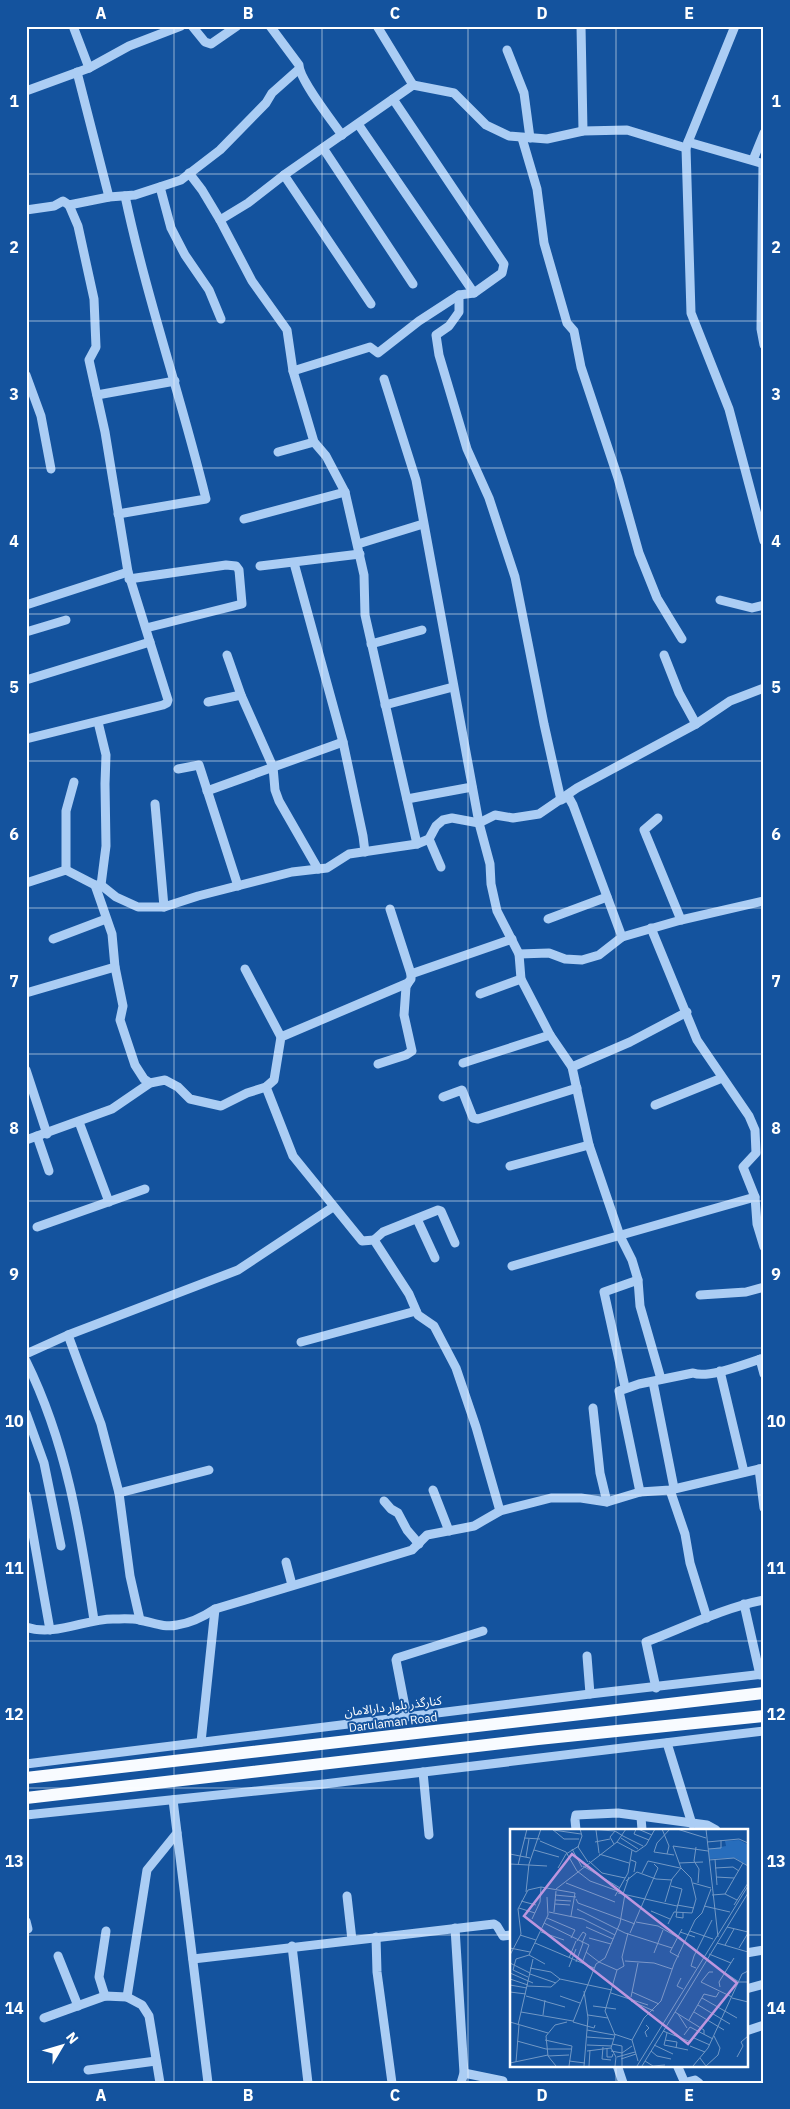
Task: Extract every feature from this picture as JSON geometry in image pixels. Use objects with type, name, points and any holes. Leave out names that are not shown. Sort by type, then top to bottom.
[{"type":"main road","name":"Darulaman Road","points":[[26,1778],[764,1693]]},
{"type":"main road","points":[[26,1798],[538,1739],[764,1716]]},
{"type":"street","points":[[74,26],[89,68]]},
{"type":"street","points":[[26,91],[89,68],[164,29],[181,26]]},
{"type":"street","points":[[192,26],[205,42],[210,44],[237,26]]},
{"type":"street","points":[[270,26],[299,65],[299,70],[342,135]]},
{"type":"street","points":[[377,26],[412,85]]},
{"type":"street","points":[[581,26],[583,131]]},
{"type":"street","points":[[735,26],[687,145],[691,313],[697,333],[729,409],[764,541]]},
{"type":"street","points":[[507,50],[524,93],[526,138],[537,189],[544,243],[567,323],[574,331],[581,368],[640,553],[657,598],[682,639]]},
{"type":"street","points":[[26,209],[54,206],[63,202],[69,205],[109,197],[135,195],[180,180],[220,150],[266,103],[272,93],[299,70]]},
{"type":"street","points":[[78,72],[109,197]]},
{"type":"street","points":[[220,220],[248,203],[284,175],[412,85],[454,93],[486,125],[509,136],[547,139],[583,131],[627,130],[763,164],[761,328],[764,345]]},
{"type":"street","points":[[293,371],[370,347],[378,353],[420,321],[459,295],[474,293],[502,273],[504,264],[393,99]]},
{"type":"street","points":[[358,124],[474,293]]},
{"type":"street","points":[[753,160],[764,133]]},
{"type":"street","points":[[323,148],[413,284]]},
{"type":"street","points":[[189,173],[220,220],[252,281],[287,330],[293,371],[314,442],[326,456],[345,492],[364,576],[365,616],[417,844]]},
{"type":"street","points":[[284,175],[370,304]]},
{"type":"street","points":[[160,187],[172,228],[184,255],[209,290],[221,319]]},
{"type":"street","points":[[118,514],[206,499],[175,382],[136,251],[125,196]]},
{"type":"street","points":[[26,739],[167,703],[164,685],[128,575],[106,432],[89,360],[96,347],[94,300],[78,226],[69,205]]},
{"type":"street","points":[[459,295],[459,312],[448,326],[436,335],[438,354],[467,449],[489,498],[515,578],[561,800]]},
{"type":"street","points":[[26,375],[41,416],[51,469]]},
{"type":"street","points":[[384,379],[416,480],[453,688],[479,824],[490,864],[491,884],[497,910],[519,954],[521,979],[550,1035],[572,1067],[589,1145],[620,1236],[632,1260],[638,1280],[640,1306],[657,1380],[672,1489],[685,1534],[694,1580],[707,1618]]},
{"type":"street","points":[[97,395],[175,382]]},
{"type":"street","points":[[278,452],[314,442]]},
{"type":"street","points":[[244,519],[345,492]]},
{"type":"street","points":[[358,544],[423,524]]},
{"type":"street","points":[[260,566],[360,554]]},
{"type":"street","points":[[294,563],[342,742],[365,852]]},
{"type":"street","points":[[26,605],[128,575],[226,565],[236,566],[239,570],[242,604],[146,628]]},
{"type":"street","points":[[720,600],[752,608],[764,605]]},
{"type":"street","points":[[26,632],[66,620]]},
{"type":"street","points":[[371,644],[422,630]]},
{"type":"street","points":[[26,680],[150,642]]},
{"type":"street","points":[[226,655],[241,695],[273,767],[275,790],[279,801],[318,869]]},
{"type":"street","points":[[664,655],[679,693],[696,724]]},
{"type":"street","points":[[385,705],[453,688]]},
{"type":"street","points":[[561,800],[577,788],[696,724],[730,701],[764,688]]},
{"type":"street","points":[[208,702],[241,695]]},
{"type":"street","points":[[98,722],[106,755],[106,846],[98,885],[106,919],[112,934],[115,967],[122,1006],[120,1020],[135,1066],[144,1079],[150,1082]]},
{"type":"street","points":[[207,791],[342,742]]},
{"type":"street","points":[[178,769],[199,766],[238,886]]},
{"type":"street","points":[[66,870],[66,811],[74,782]]},
{"type":"street","points":[[407,799],[472,787]]},
{"type":"street","points":[[26,883],[66,870],[138,907],[164,907],[292,872],[326,868],[349,854],[417,844],[429,839],[436,826],[443,820],[452,818],[479,824],[495,815],[513,818],[539,814],[568,796],[622,937]]},
{"type":"street","points":[[155,804],[164,907]]},
{"type":"street","points":[[658,818],[644,830],[682,920]]},
{"type":"street","points":[[429,839],[441,867]]},
{"type":"street","points":[[548,919],[608,897]]},
{"type":"street","points":[[519,954],[549,953],[566,959],[582,960],[600,955],[622,937],[682,920],[764,901]]},
{"type":"street","points":[[378,1064],[406,1055],[412,1050],[404,1015],[406,987],[410,978],[390,909]]},
{"type":"street","points":[[53,939],[106,919]]},
{"type":"street","points":[[651,928],[697,1040],[749,1116],[755,1130],[756,1153],[743,1167],[755,1198],[757,1224],[764,1246]]},
{"type":"street","points":[[281,1037],[410,978],[512,940]]},
{"type":"street","points":[[26,993],[115,967]]},
{"type":"street","points":[[26,1140],[48,1134],[112,1109],[150,1082],[165,1080],[178,1087],[190,1099],[222,1106],[247,1093],[266,1087],[274,1080],[281,1037],[245,969]]},
{"type":"street","points":[[480,994],[521,979]]},
{"type":"street","points":[[572,1067],[630,1042],[687,1012]]},
{"type":"street","points":[[463,1063],[550,1035]]},
{"type":"street","points":[[26,1070],[48,1134]]},
{"type":"street","points":[[655,1105],[722,1078]]},
{"type":"street","points":[[266,1087],[293,1156],[362,1241],[374,1240],[383,1232],[439,1210],[455,1243]]},
{"type":"street","points":[[443,1097],[462,1090],[473,1118],[478,1119],[577,1088]]},
{"type":"street","points":[[79,1122],[109,1202]]},
{"type":"street","points":[[37,1136],[49,1172]]},
{"type":"street","points":[[510,1166],[589,1145]]},
{"type":"street","points":[[38,1227],[145,1188]]},
{"type":"street","points":[[512,1266],[755,1198]]},
{"type":"street","points":[[26,1354],[68,1335],[238,1270],[333,1207]]},
{"type":"street","points":[[418,1219],[435,1258]]},
{"type":"street","points":[[374,1240],[409,1294],[418,1315],[434,1326],[456,1368],[476,1427],[500,1511]]},
{"type":"street","points":[[626,1388],[604,1292],[638,1280]]},
{"type":"street","points":[[700,1295],[746,1292],[764,1287]]},
{"type":"street","points":[[301,1342],[416,1310]]},
{"type":"street","points":[[68,1335],[101,1424],[119,1493],[130,1576],[140,1620]]},
{"type":"street","points":[[640,1492],[619,1391],[657,1380],[694,1373],[699,1375],[720,1371],[762,1358],[764,1374]]},
{"type":"street","points":[[26,1360],[43,1394],[67,1470],[84,1553],[94,1620]]},
{"type":"street","points":[[720,1371],[744,1472]]},
{"type":"street","points":[[593,1408],[600,1473],[607,1502]]},
{"type":"street","points":[[26,1413],[44,1463],[61,1546]]},
{"type":"street","points":[[26,1627],[50,1630],[94,1620],[140,1620],[155,1625],[175,1626],[193,1621],[215,1609],[412,1550],[427,1535],[474,1526],[500,1511],[551,1498],[581,1498],[607,1502],[640,1492],[672,1489],[762,1468],[764,1508]]},
{"type":"street","points":[[119,1493],[209,1470]]},
{"type":"street","points":[[433,1490],[449,1531]]},
{"type":"street","points":[[26,1495],[50,1630]]},
{"type":"street","points":[[384,1500],[391,1509],[398,1513],[407,1530],[419,1544]]},
{"type":"street","points":[[286,1562],[292,1585]]},
{"type":"street","points":[[656,1688],[646,1642],[744,1604],[764,1600]]},
{"type":"street","points":[[744,1604],[762,1675]]},
{"type":"street","points":[[201,1742],[215,1609]]},
{"type":"street","points":[[407,1717],[397,1658],[483,1631]]},
{"type":"street","points":[[587,1656],[590,1694]]},
{"type":"street","name":"کنارگذر بلوار دارالامان","points":[[26,1764],[590,1694],[762,1675]]},
{"type":"street","points":[[26,1815],[423,1772],[764,1731]]},
{"type":"street","points":[[667,1743],[692,1824]]},
{"type":"street","points":[[423,1772],[429,1835]]},
{"type":"street","points":[[173,1800],[208,2083]]},
{"type":"street","points":[[576,1829],[574,1820],[576,1815],[606,1812],[707,1825],[714,1829]]},
{"type":"street","points":[[640,1817],[642,1829]]},
{"type":"street","points":[[127,1997],[146,1870],[177,1833]]},
{"type":"street","points":[[346,1896],[352,1940]]},
{"type":"street","points":[[193,1959],[292,1946],[496,1924],[503,1936],[510,1935]]},
{"type":"street","points":[[455,1928],[464,2073],[461,2083]]},
{"type":"street","points":[[105,1996],[99,1977],[106,1931]]},
{"type":"street","points":[[376,1937],[377,1972],[392,2083]]},
{"type":"street","points":[[292,1946],[308,2083]]},
{"type":"street","points":[[748,1953],[764,1950]]},
{"type":"street","points":[[58,1956],[78,2006]]},
{"type":"street","points":[[748,1988],[764,1984]]},
{"type":"street","points":[[44,2018],[105,1996],[127,1997],[142,2005],[149,2016],[160,2083]]},
{"type":"street","points":[[748,2030],[764,2026]]},
{"type":"street","points":[[88,2070],[156,2061]]},
{"type":"street","points":[[617,2066],[623,2083]]},
{"type":"street","points":[[677,2066],[684,2081],[697,2080],[699,2083]]},
{"type":"street","points":[[464,2073],[502,2081]]}]
